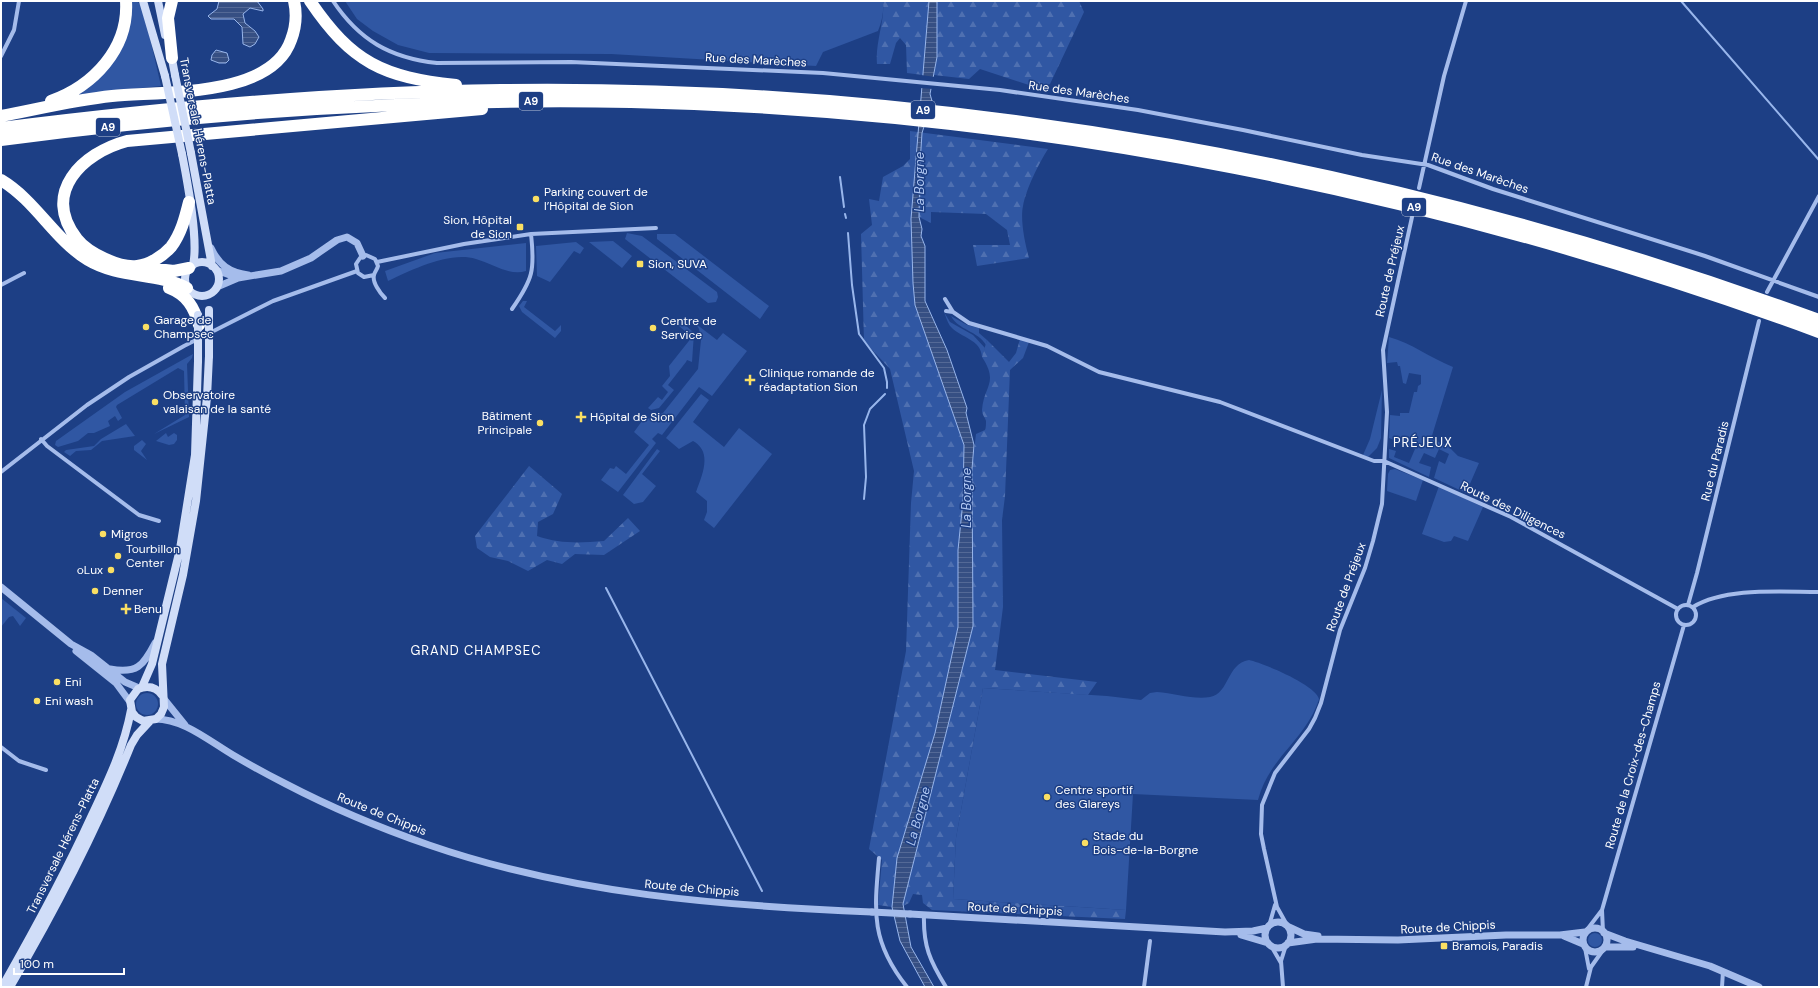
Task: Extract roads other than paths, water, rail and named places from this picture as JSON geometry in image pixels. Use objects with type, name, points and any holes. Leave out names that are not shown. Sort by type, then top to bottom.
[{"type":"highway","points":[[4,116],[65,95],[81,87],[95,75],[112,54],[120,39],[126,17],[126,1]]},
{"type":"highway","points":[[172,1],[168,18],[172,58]]},
{"type":"highway","points":[[4,116],[86,99],[205,88],[248,80],[272,66],[288,47],[295,24],[294,1]]},
{"type":"highway","points":[[310,1],[328,27],[344,44],[367,61],[381,69],[418,79],[503,90]]},
{"type":"highway","name":"A9","points":[[1,128],[140,112],[264,101],[385,94],[503,90],[704,93],[1115,135],[1312,172],[1406,193],[1590,244],[1689,275],[1819,320]]},
{"type":"highway","points":[[198,319],[190,303],[178,292],[136,271],[105,259],[85,247],[72,232],[66,217],[65,196],[72,175],[87,159],[114,144],[147,138],[578,101]]},
{"type":"highway","name":"A9","points":[[1,140],[146,123],[317,108],[460,102],[578,101],[848,108]]},
{"type":"highway","name":"A9","points":[[997,124],[1084,142],[1202,161],[1420,209],[1505,231],[1612,262],[1819,332]]},
{"type":"highway","points":[[1,180],[25,198],[58,235],[83,256],[110,270],[174,272],[191,266]]},
{"type":"highway","points":[[136,271],[157,258],[169,248],[180,231],[189,202]]},
{"type":"highway","points":[[136,271],[170,280],[190,291]]},
{"type":"main road","name":"Transversale Hérens-Platta","points":[[143,1],[186,153],[214,268]]},
{"type":"main road","name":"Transversale Hérens-Platta","points":[[158,1],[175,74],[186,153],[189,202],[195,251],[191,266]]},
{"type":"main road","points":[[204,262],[214,268],[219,280],[214,290],[209,310],[207,397],[196,501],[183,575],[162,664],[163,710],[153,720],[139,719],[130,706],[133,694],[141,688],[152,664],[180,549],[192,476],[198,361],[198,319],[185,279],[191,266],[204,262]]},
{"type":"main road","points":[[190,291],[202,296],[214,290]]},
{"type":"main road","points":[[141,688],[154,688],[163,697]]},
{"type":"main road","name":"Transversale Hérens-Platta","points":[[2,987],[43,914],[80,843],[126,736],[130,706]]},
{"type":"main road","name":"Transversale Hérens-Platta","points":[[10,987],[46,924],[83,853],[131,745],[137,735],[153,720]]},
{"type":"street","points":[[1,56],[9,43],[16,25],[19,1]]},
{"type":"street","name":"Rue des Marèches","points":[[333,1],[351,25],[364,37],[381,48],[417,61],[437,63],[571,62],[661,65],[877,78],[1000,90],[1138,110],[1243,130],[1362,156],[1424,164],[1445,170],[1493,189],[1642,236],[1819,297]]},
{"type":"street","points":[[1419,188],[1444,76],[1466,1]]},
{"type":"street","points":[[1767,292],[1772,280],[1819,196]]},
{"type":"street","name":"Route de Préjeux","points":[[1288,926],[1279,912],[1275,900],[1261,834],[1262,805],[1275,773],[1309,729],[1321,703],[1340,630],[1365,568],[1374,541],[1382,504],[1387,412],[1383,350],[1412,216]]},
{"type":"street","points":[[377,262],[464,244],[530,234],[656,228]]},
{"type":"street","points":[[512,309],[527,288],[530,278],[533,260],[530,234]]},
{"type":"street","points":[[214,290],[238,278],[281,271],[296,265],[344,238],[355,240],[363,256]]},
{"type":"street","points":[[207,239],[219,263],[226,269],[254,276]]},
{"type":"street","points":[[363,256],[373,257],[377,262],[378,269],[374,275],[364,277],[357,270],[356,264],[363,256]]},
{"type":"street","points":[[214,268],[238,278]]},
{"type":"street","points":[[1,472],[41,439],[104,393],[184,346],[273,301],[357,270]]},
{"type":"street","points":[[1,285],[24,273]]},
{"type":"street","points":[[374,275],[379,292],[385,298]]},
{"type":"street","points":[[945,299],[952,312]]},
{"type":"street","points":[[946,311],[952,312]]},
{"type":"street","name":"Route des Diligences","points":[[952,312],[969,323],[1047,346],[1099,372],[1220,402],[1374,461],[1384,461],[1511,517],[1678,609]]},
{"type":"street","name":"Rue du Paradis","points":[[1688,604],[1698,573],[1759,321]]},
{"type":"street","points":[[41,439],[47,446],[139,515],[159,521]]},
{"type":"street","points":[[1,587],[116,683],[130,706]]},
{"type":"street","points":[[1692,607],[1701,602],[1748,592],[1819,592]]},
{"type":"street","points":[[1688,604],[1692,607],[1696,613],[1695,620],[1690,624],[1684,625],[1676,618],[1678,609],[1682,605],[1688,604]]},
{"type":"street","name":"Route de la Croix-des-Champs","points":[[1586,932],[1602,910],[1684,625]]},
{"type":"street","points":[[108,668],[124,671],[138,667],[145,660],[158,637]]},
{"type":"street","points":[[71,644],[91,655],[125,682],[141,688]]},
{"type":"street","name":"Route de Chippis","points":[[163,697],[174,713],[190,729]]},
{"type":"street","name":"Route de Chippis","points":[[153,720],[167,720],[190,729],[250,765],[329,805],[409,838],[493,865],[566,882],[648,896],[702,901],[1225,932],[1253,931],[1268,927],[1278,922],[1304,934],[1336,939]]},
{"type":"street","points":[[1,746],[19,761],[46,770]]},
{"type":"street","points":[[879,858],[875,905],[879,936],[891,966],[907,987]]},
{"type":"street","name":"Route de Préjeux","points":[[1268,927],[1274,913],[1275,900]]},
{"type":"street","name":"Route de la Croix-des-Champs","points":[[1602,910],[1604,932]]},
{"type":"street","points":[[924,915],[924,935],[928,956],[946,987]]},
{"type":"street","points":[[1283,987],[1281,964],[1291,936],[1288,926]]},
{"type":"street","points":[[1268,927],[1266,936],[1281,964]]},
{"type":"street","points":[[1590,971],[1582,938],[1586,932],[1595,928],[1620,940],[1693,960],[1759,987]]},
{"type":"street","name":"Route de Chippis","points":[[1225,932],[1247,936],[1278,948],[1287,944],[1306,940],[1398,940],[1560,935],[1586,932]]},
{"type":"street","points":[[1586,987],[1590,971],[1604,948],[1607,939],[1604,932]]},
{"type":"street","name":"Route de Chippis","points":[[1560,935],[1574,939],[1584,946]]},
{"type":"street","points":[[1144,987],[1150,941]]},
{"type":"street","points":[[1584,946],[1594,953],[1604,948],[1624,946],[1653,949]]},
{"type":"street","points":[[1722,987],[1723,971]]},
{"type":"water","points":[[219,1],[257,1],[263,11],[250,8],[243,14],[245,23],[255,31],[259,37],[255,44],[250,47],[243,44],[242,27],[234,19],[211,19],[208,16],[217,9]]},
{"type":"water","name":"La Borgne","points":[[929,1],[937,1],[937,57],[930,94],[932,101],[922,133],[920,164],[919,217],[922,229],[921,236],[925,246],[925,301],[947,350],[967,408],[966,413],[974,445],[972,469],[973,626],[903,904],[911,947],[934,987],[925,987],[900,941],[892,907],[897,858],[935,733],[958,627],[958,550],[963,501],[964,445],[915,305],[913,283],[911,219]]},
{"type":"water","points":[[216,50],[227,53],[229,60],[226,63],[219,63],[211,60],[212,55]]},
{"type":"waterway","points":[[1681,1],[1819,160]]},
{"type":"waterway","points":[[840,177],[844,207]]},
{"type":"waterway","points":[[845,214],[846,218]]},
{"type":"waterway","points":[[848,233],[852,285],[859,334],[884,368],[887,388]]},
{"type":"waterway","points":[[864,499],[866,477],[864,425],[870,409],[885,394]]},
{"type":"waterway","points":[[606,588],[762,891]]},
{"type":"place","name":"Parking couvert de l’Hôpital de Sion","points":[[536,199]]},
{"type":"place","name":"Sion, Hôpital de Sion","points":[[520,227]]},
{"type":"place","name":"Sion, SUVA","points":[[640,264]]},
{"type":"place","name":"Garage de Champsec","points":[[146,327]]},
{"type":"place","name":"Centre de Service","points":[[653,328]]},
{"type":"place","name":"Clinique romande de réadaptation Sion","points":[[750,380]]},
{"type":"place","name":"Observatoire valaisan de la santé","points":[[155,402]]},
{"type":"place","name":"Hôpital de Sion","points":[[581,417]]},
{"type":"place","name":"Bâtiment Principale","points":[[540,423]]},
{"type":"place","name":"Migros","points":[[103,534]]},
{"type":"place","name":"Tourbillon Center","points":[[118,556]]},
{"type":"place","name":"oLux","points":[[111,570]]},
{"type":"place","name":"Denner","points":[[95,591]]},
{"type":"place","name":"Benu","points":[[126,609]]},
{"type":"place","name":"Eni","points":[[57,682]]},
{"type":"place","name":"Eni wash","points":[[37,701]]},
{"type":"place","name":"Centre sportif des Glareys","points":[[1047,797]]},
{"type":"place","name":"Stade du Bois-de-la-Borgne","points":[[1085,843]]},
{"type":"place","name":"Bramois, Paradis","points":[[1444,946]]},
{"type":"district","name":"PRÉJEUX","points":[[1423,442]]},
{"type":"district","name":"GRAND CHAMPSEC","points":[[476,650]]}]
